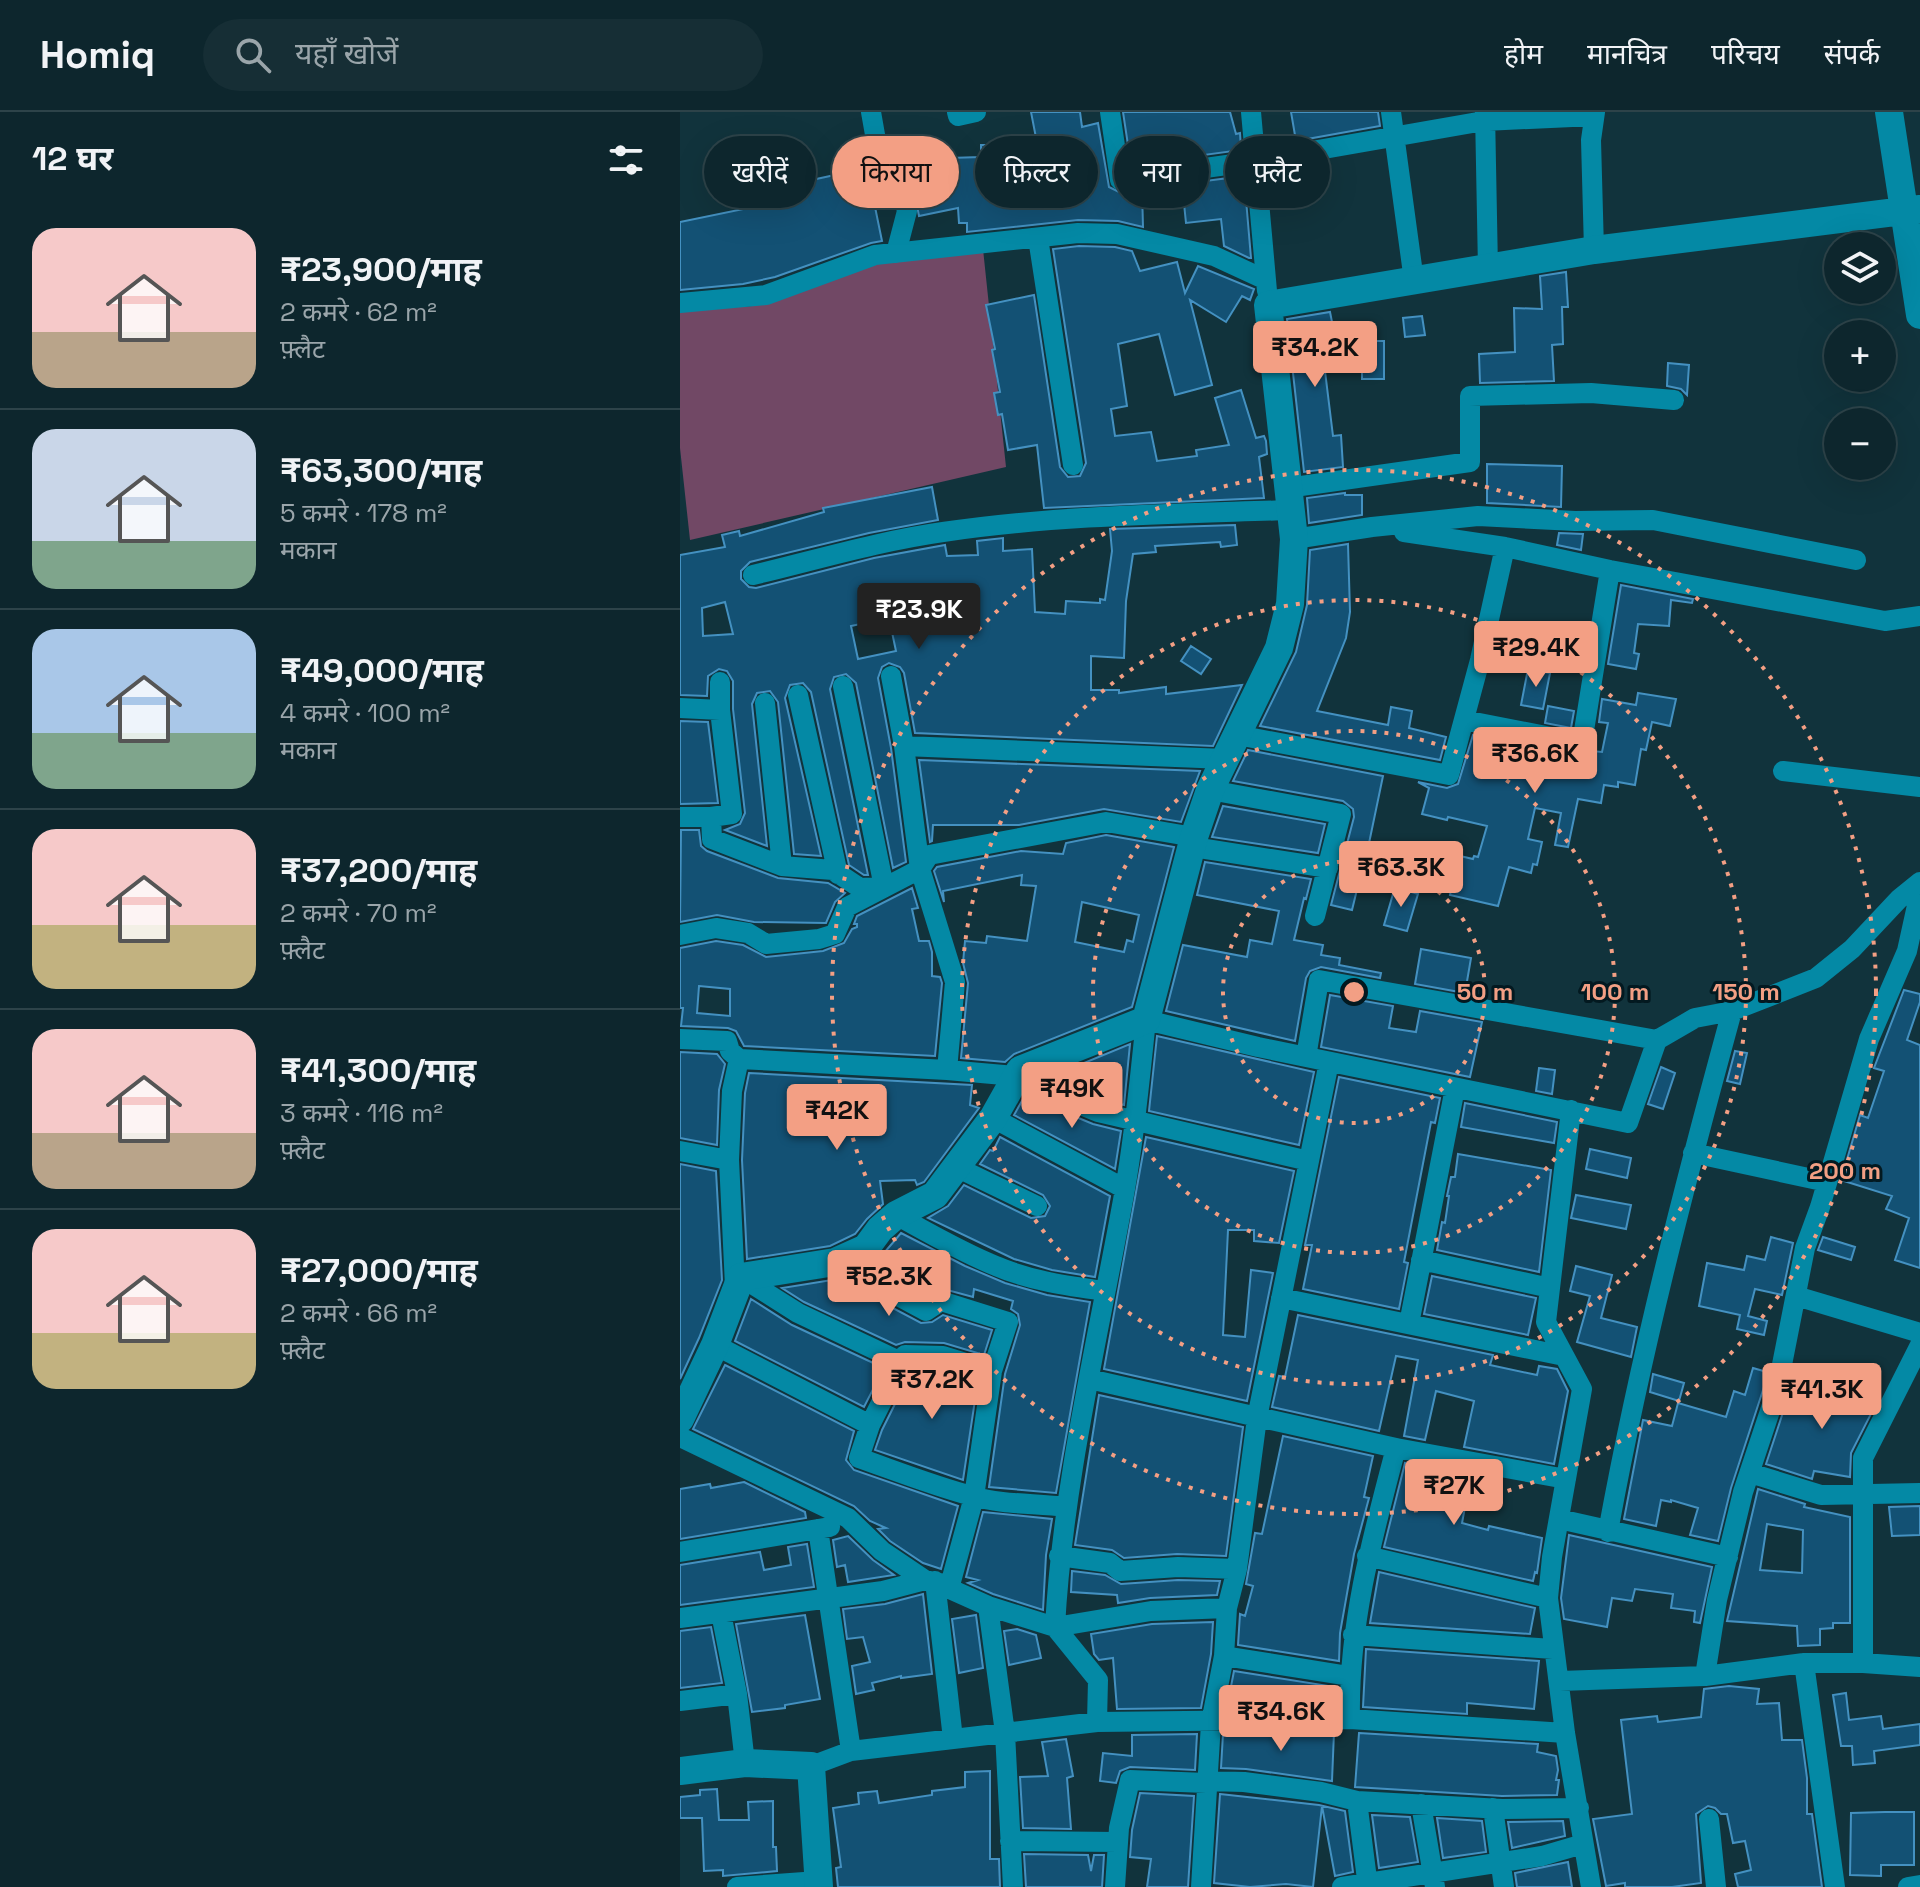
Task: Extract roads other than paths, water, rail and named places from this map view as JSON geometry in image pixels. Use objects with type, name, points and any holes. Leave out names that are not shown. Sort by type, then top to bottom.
[{"type":"street","points":[[871,112],[877,146],[900,183],[907,211],[896,253]]},
{"type":"street","points":[[957,112],[958,116],[976,112]]},
{"type":"street","points":[[1110,112],[1120,180],[1225,165]]},
{"type":"street","points":[[1251,112],[1253,136]]},
{"type":"street","points":[[1391,112],[1414,281]]},
{"type":"street","points":[[1889,112],[1912,210],[1920,315]]},
{"type":"street","points":[[1330,147],[1484,116],[1595,114],[1591,140],[1594,250]]},
{"type":"street","points":[[1484,116],[1488,269]]},
{"type":"street","points":[[1097,1722],[1098,1680],[1055,1627],[1059,1556],[1125,1189],[1146,1020],[1172,916],[1210,790],[1279,648],[1290,604],[1294,539],[1259,208]]},
{"type":"street","points":[[680,303],[766,295],[875,255],[1078,233],[1117,234],[1214,256],[1267,292],[1414,281],[1594,250],[1912,210]]},
{"type":"street","points":[[1038,238],[1073,465]]},
{"type":"street","points":[[753,575],[893,541],[972,528],[1142,515],[1288,499],[1470,462],[1470,396],[1591,393],[1674,400]]},
{"type":"street","points":[[1294,539],[1478,516],[1575,521],[1653,520],[1856,560]]},
{"type":"street","points":[[1372,527],[1505,547],[1610,570],[1885,621],[1920,616]]},
{"type":"street","points":[[904,746],[1231,747],[1449,775],[1505,547]]},
{"type":"street","points":[[1464,720],[1582,743],[1610,570]]},
{"type":"street","points":[[891,676],[904,746],[920,869],[955,982],[947,1070]]},
{"type":"street","points":[[680,817],[732,814],[720,710],[720,682]]},
{"type":"street","points":[[843,686],[884,887]]},
{"type":"street","points":[[798,695],[838,874]]},
{"type":"street","points":[[765,703],[782,866]]},
{"type":"street","points":[[680,708],[720,710]]},
{"type":"street","points":[[1783,771],[1920,787]]},
{"type":"street","points":[[1210,790],[1341,814],[1315,916]]},
{"type":"street","points":[[711,817],[712,839],[782,866],[833,870],[860,888],[895,884],[920,869],[929,855],[1106,822],[1328,868]]},
{"type":"street","points":[[1306,1057],[1319,980],[1657,1040],[1695,1018],[1732,1011],[1816,978],[1852,949],[1899,899],[1920,882]]},
{"type":"street","points":[[680,935],[716,928],[748,933],[766,944],[819,939],[835,934],[847,907],[884,887]]},
{"type":"street","points":[[1705,1676],[1717,1600],[1750,1473],[1777,1390],[1805,1248],[1869,1039],[1907,951],[1920,892]]},
{"type":"street","points":[[1608,1532],[1628,1422],[1693,1153],[1732,1011]]},
{"type":"street","points":[[680,1039],[727,1041],[730,1051],[739,1059],[1017,1073],[1146,1020],[1329,1062],[1628,1123],[1657,1040]]},
{"type":"street","points":[[680,1419],[715,1345],[738,1282],[729,1160],[732,1091],[739,1059]]},
{"type":"street","points":[[1201,1887],[1211,1723],[1224,1656],[1227,1608],[1237,1569],[1257,1418],[1329,1062]]},
{"type":"street","points":[[738,1282],[835,1262],[866,1248],[880,1229],[896,1215],[935,1195],[993,1118],[1017,1073]]},
{"type":"street","points":[[1017,1073],[1047,1091],[1098,1112],[1309,1161]]},
{"type":"street","points":[[1409,1324],[1455,1088]]},
{"type":"street","points":[[1571,1110],[1546,1322],[1582,1389],[1548,1598],[1565,1733],[1591,1887]]},
{"type":"street","points":[[993,1118],[1125,1189]]},
{"type":"street","points":[[680,1151],[729,1160]]},
{"type":"street","points":[[1693,1153],[1827,1182]]},
{"type":"street","points":[[956,1167],[1037,1206]]},
{"type":"street","points":[[896,1215],[945,1243],[998,1267],[1050,1283],[1105,1291]]},
{"type":"street","points":[[1421,1260],[1550,1288]]},
{"type":"street","points":[[835,1262],[926,1311],[941,1301],[1008,1322],[992,1371],[974,1497],[937,1582],[953,1739]]},
{"type":"street","points":[[738,1282],[899,1361],[905,1355],[943,1356],[992,1371]]},
{"type":"street","points":[[1796,1296],[1920,1333]]},
{"type":"street","points":[[1281,1298],[1564,1356]]},
{"type":"street","points":[[715,1345],[870,1425]]},
{"type":"street","points":[[1863,1663],[1863,1458],[1920,1345]]},
{"type":"street","points":[[905,1355],[870,1425],[859,1458],[974,1497],[1015,1504],[1066,1507]]},
{"type":"street","points":[[1089,1379],[1396,1448],[1566,1479]]},
{"type":"street","points":[[680,1437],[848,1518],[882,1551],[950,1589],[988,1606],[1055,1627],[1151,1611],[1227,1608]]},
{"type":"street","points":[[1350,1719],[1349,1676],[1353,1635],[1367,1556],[1396,1448]]},
{"type":"street","points":[[1750,1473],[1821,1495],[1920,1493]]},
{"type":"street","points":[[1559,1519],[1728,1557]]},
{"type":"street","points":[[680,1552],[854,1524]]},
{"type":"street","points":[[818,1529],[851,1751]]},
{"type":"street","points":[[1059,1556],[1110,1563],[1120,1571],[1178,1567],[1237,1569]]},
{"type":"street","points":[[1367,1556],[1548,1598]]},
{"type":"street","points":[[680,1618],[937,1582]]},
{"type":"street","points":[[988,1606],[1005,1733],[1013,1887]]},
{"type":"street","points":[[721,1613],[737,1694],[745,1763]]},
{"type":"street","points":[[1353,1635],[1553,1649]]},
{"type":"street","points":[[1224,1656],[1349,1676]]},
{"type":"street","points":[[1804,1663],[1835,1887]]},
{"type":"street","points":[[1560,1681],[1705,1676],[1804,1663],[1920,1667]]},
{"type":"street","points":[[680,1701],[737,1694]]},
{"type":"street","points":[[680,1771],[745,1763],[811,1766],[851,1751],[1097,1722],[1350,1719],[1565,1733]]},
{"type":"street","points":[[737,1887],[818,1884],[811,1766]]},
{"type":"street","points":[[1115,1887],[1118,1842],[1130,1780],[1244,1782],[1321,1792],[1357,1801],[1493,1808],[1579,1808]]},
{"type":"street","points":[[1357,1801],[1368,1885]]},
{"type":"street","points":[[1421,1804],[1434,1880]]},
{"type":"street","points":[[1493,1808],[1504,1887]]},
{"type":"street","points":[[1709,1819],[1716,1887]]},
{"type":"street","points":[[1010,1841],[1118,1842]]},
{"type":"street","points":[[1342,1887],[1434,1880],[1583,1844]]},
{"type":"street","points":[[1908,1887],[1920,1885]]}]
